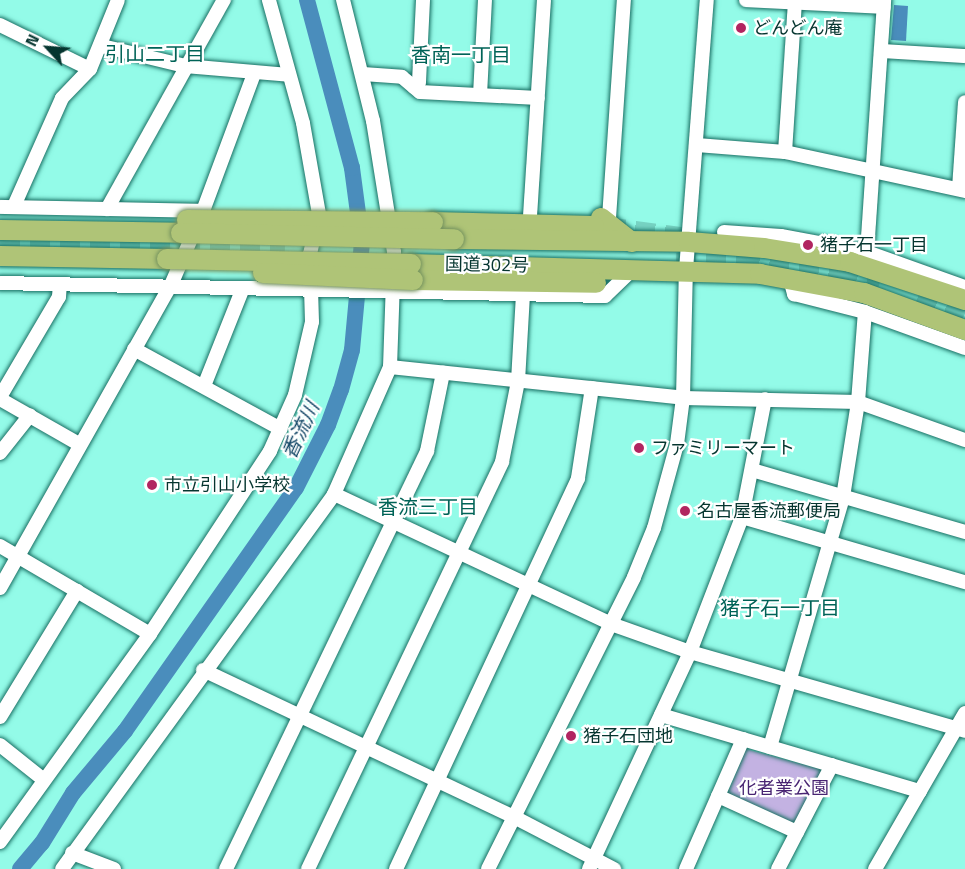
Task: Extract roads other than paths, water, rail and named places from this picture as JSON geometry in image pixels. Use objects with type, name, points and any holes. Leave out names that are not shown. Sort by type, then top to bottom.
[{"type":"highway","points":[[4,230],[128,219],[190,221],[235,214],[433,222],[597,222],[632,242]]},
{"type":"highway","name":"国道302号","points":[[190,221],[454,239],[632,242],[758,241],[955,289]]},
{"type":"highway","name":"国道302号","points":[[0,256],[190,260],[412,272],[687,270],[790,279],[879,297],[954,331]]},
{"type":"highway","points":[[412,272],[596,283]]},
{"type":"street","points":[[14,206],[62,98],[90,69],[102,46],[118,0]]},
{"type":"street","points":[[107,209],[224,0]]},
{"type":"street","points":[[0,842],[150,634],[270,452],[281,429],[308,350],[314,292],[310,254],[324,217],[269,0]]},
{"type":"street","points":[[62,869],[203,670],[334,494],[390,367],[385,215],[363,74],[343,0]]},
{"type":"street","points":[[414,87],[419,82],[423,0]]},
{"type":"street","points":[[480,95],[485,0]]},
{"type":"street","points":[[530,216],[544,0]]},
{"type":"street","points":[[324,217],[530,216],[597,222],[609,218],[624,0]]},
{"type":"street","points":[[488,869],[611,624],[654,528],[677,444],[683,398],[687,270],[707,0]]},
{"type":"street","points":[[746,0],[884,4],[867,252]]},
{"type":"street","points":[[785,152],[795,1]]},
{"type":"street","points":[[0,25],[90,69]]},
{"type":"street","points":[[102,46],[185,66],[254,74],[289,75]]},
{"type":"street","points":[[881,51],[965,56]]},
{"type":"street","points":[[0,588],[79,444],[171,285],[190,221],[254,74]]},
{"type":"street","points":[[363,74],[392,74],[420,92],[538,98]]},
{"type":"street","points":[[697,145],[785,152],[962,189],[965,102]]},
{"type":"street","points":[[0,207],[107,209],[190,221]]},
{"type":"street","points":[[724,232],[758,241],[867,252],[955,289]]},
{"type":"street","points":[[0,283],[171,285],[314,292],[330,290],[605,296],[633,269]]},
{"type":"street","points":[[790,279],[794,294],[954,331],[965,348]]},
{"type":"street","points":[[60,284],[59,297],[0,398],[79,444]]},
{"type":"street","points":[[204,386],[243,288]]},
{"type":"street","points":[[308,869],[368,748],[502,462],[518,381],[523,294]]},
{"type":"street","points":[[770,747],[832,543],[843,497],[858,402],[865,312]]},
{"type":"street","points":[[135,349],[281,429]]},
{"type":"street","points":[[390,367],[683,398],[858,402],[965,440]]},
{"type":"street","points":[[226,869],[427,451],[443,373]]},
{"type":"street","points":[[396,869],[578,478],[592,388]]},
{"type":"street","points":[[591,864],[690,652],[742,517],[765,399]]},
{"type":"street","points":[[0,453],[30,415]]},
{"type":"street","points":[[752,470],[965,532]]},
{"type":"street","points":[[334,494],[611,624],[690,652],[961,729]]},
{"type":"street","points":[[742,517],[965,582]]},
{"type":"street","points":[[0,546],[150,634]]},
{"type":"street","points":[[0,717],[77,591]]},
{"type":"street","points":[[203,670],[514,817],[591,864],[614,869]]},
{"type":"street","points":[[875,869],[920,791],[961,729],[965,712]]},
{"type":"street","points":[[661,715],[920,791]]},
{"type":"street","points":[[686,869],[743,739]]},
{"type":"street","points":[[0,745],[44,780]]},
{"type":"street","points":[[778,869],[832,765]]},
{"type":"street","points":[[718,796],[797,832]]},
{"type":"street","points":[[72,853],[114,869]]},
{"type":"water","points":[[894,5],[908,6],[906,41],[891,40]]},
{"type":"waterway","name":"香流川","points":[[20,869],[42,843],[73,793],[125,731],[296,488],[328,425],[341,390],[352,350],[362,243],[352,168],[307,0]]},
{"type":"tunnel","points":[[605,227],[689,238]]},
{"type":"tunnel","points":[[0,240],[285,245]]},
{"type":"tunnel","points":[[740,256],[839,269],[880,281]]},
{"type":"tunnel","points":[[676,263],[755,265]]},
{"type":"tunnel","points":[[919,294],[965,313]]},
{"type":"place","name":"どんどん庵","points":[[741,28]]},
{"type":"place","name":"猪子石一丁目","points":[[808,245]]},
{"type":"place","name":"ファミリーマート","points":[[639,448]]},
{"type":"place","name":"市立引山小学校","points":[[152,485]]},
{"type":"place","name":"名古屋香流郵便局","points":[[685,511]]},
{"type":"place","name":"猪子石団地","points":[[571,736]]},
{"type":"district","name":"引山二丁目","points":[[155,53]]},
{"type":"district","name":"香南一丁目","points":[[461,54]]},
{"type":"district","name":"香流三丁目","points":[[428,506]]},
{"type":"district","name":"猪子石一丁目","points":[[780,607]]},
{"type":"park label","name":"化者業公園","points":[[784,788]]}]
